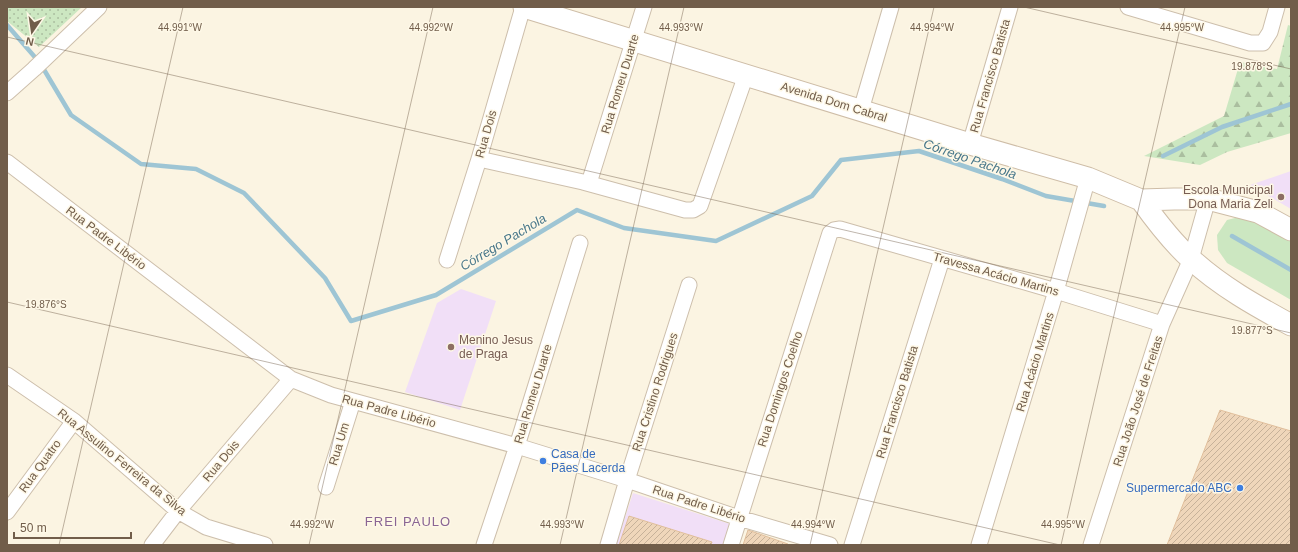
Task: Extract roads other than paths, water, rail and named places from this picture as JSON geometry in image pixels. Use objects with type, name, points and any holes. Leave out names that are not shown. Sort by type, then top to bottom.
[{"type":"street","points":[[7,93],[100,7]]},
{"type":"street","name":"Avenida Dom Cabral","points":[[524,7],[970,144],[1087,184],[1142,200]]},
{"type":"street","name":"Rua Dois","points":[[447,260],[479,159],[524,7]]},
{"type":"street","name":"Rua Romeu Duarte","points":[[589,184],[644,7]]},
{"type":"street","points":[[861,110],[891,7]]},
{"type":"street","name":"Rua Francisco Batista","points":[[970,144],[1010,7]]},
{"type":"street","points":[[1128,7],[1250,43],[1263,43],[1270,32],[1277,7]]},
{"type":"street","points":[[479,159],[589,184],[685,210],[693,210],[700,206],[746,75]]},
{"type":"street","name":"Rua Padre Libério","points":[[7,162],[291,379],[331,395],[517,446],[627,480],[739,518],[830,545]]},
{"type":"street","name":"Rua Acácio Martins","points":[[979,545],[1087,184]]},
{"type":"street","points":[[1142,200],[1208,199],[1258,212],[1291,230]]},
{"type":"street","name":"Rua João José de Freitas","points":[[1092,545],[1162,324],[1191,259],[1208,199]]},
{"type":"street","points":[[1142,200],[1160,226],[1191,259],[1217,280],[1247,300],[1291,325]]},
{"type":"street","name":"Travessa Acácio Martins","points":[[830,233],[834,230],[840,229],[1056,291],[1162,324]]},
{"type":"street","name":"Rua Domingos Coelho","points":[[731,545],[830,233]]},
{"type":"street","name":"Rua Romeu Duarte","points":[[484,545],[517,446],[580,243]]},
{"type":"street","name":"Rua Francisco Batista","points":[[852,545],[942,259]]},
{"type":"street","name":"Rua Cristino Rodrigues","points":[[608,545],[689,285]]},
{"type":"street","name":"Rua Assulino Ferreira da Silva","points":[[7,375],[74,421],[178,511],[206,527],[265,545]]},
{"type":"street","name":"Rua Dois","points":[[152,545],[178,511],[291,379]]},
{"type":"street","name":"Rua Um","points":[[326,487],[353,401]]},
{"type":"street","name":"Rua Quatro","points":[[7,512],[74,421]]},
{"type":"waterway","name":"Córrego Pachola","points":[[7,25],[40,63],[71,115],[141,164],[196,169],[244,193],[325,278],[351,321],[436,295],[577,210],[624,228],[716,241],[812,196],[841,160],[919,151],[1002,179],[1046,196],[1104,206]]},
{"type":"waterway","name":"Córrego Pachola","points":[[1163,156],[1222,127],[1291,104]]},
{"type":"waterway","points":[[1232,236],[1291,270]]},
{"type":"place","name":"Escola Municipal Dona Maria Zeli","points":[[1281,197]]},
{"type":"place","name":"Menino Jesus de Praga","points":[[451,347]]},
{"type":"place","name":"Casa de Pães Lacerda","points":[[543,461]]},
{"type":"place","name":"Supermercado ABC","points":[[1240,488]]},
{"type":"district","name":"FREI PAULO","points":[[408,521]]}]
